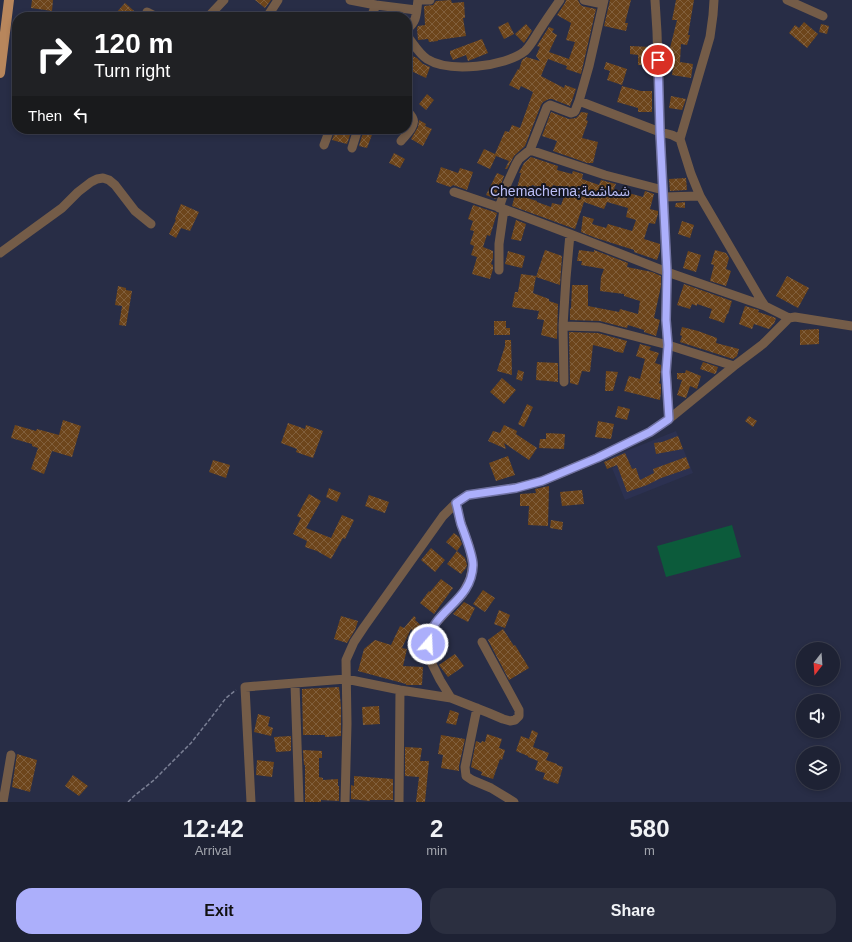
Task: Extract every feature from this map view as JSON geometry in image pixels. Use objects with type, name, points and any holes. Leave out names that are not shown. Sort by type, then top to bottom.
[{"type":"main road","points":[[0,72],[9,0]]},
{"type":"street","points":[[213,12],[224,0]]},
{"type":"street","points":[[270,12],[278,0]]},
{"type":"street","points":[[350,0],[416,10]]},
{"type":"street","points":[[412,25],[415,20],[418,0],[430,0]]},
{"type":"street","points":[[412,43],[426,59],[449,66],[486,66],[514,58],[525,50],[560,0]]},
{"type":"street","points":[[499,270],[501,208],[507,184],[516,164],[519,159],[530,150],[548,106],[550,105],[571,113],[574,112],[579,100],[589,66],[603,2],[584,0]]},
{"type":"street","points":[[655,0],[667,272],[666,320],[668,345],[666,372],[669,419]]},
{"type":"street","points":[[714,0],[710,37],[680,139],[691,174],[700,196],[765,306]]},
{"type":"street","points":[[787,0],[824,16]]},
{"type":"street","points":[[373,12],[376,5]]},
{"type":"street","points":[[579,100],[680,139]]},
{"type":"street","points":[[412,117],[414,122],[412,127]]},
{"type":"street","points":[[324,145],[328,134]]},
{"type":"street","points":[[352,148],[356,134]]},
{"type":"street","points":[[401,141],[407,134]]},
{"type":"street","points":[[530,150],[663,194],[700,196]]},
{"type":"street","points":[[0,253],[62,208],[78,192],[97,179],[103,178],[116,185],[135,211],[151,224]]},
{"type":"street","points":[[454,192],[501,208],[667,272],[765,306],[788,318],[795,317],[852,326]]},
{"type":"street","points":[[564,382],[563,326],[570,234]]},
{"type":"street","points":[[345,802],[347,724],[346,660],[354,642],[364,627],[443,516],[456,503],[468,495],[516,488],[542,481],[597,458],[650,432],[669,419],[763,344],[788,318]]},
{"type":"street","points":[[563,326],[599,327],[668,345],[734,366]]},
{"type":"street","points":[[450,698],[431,662],[428,652],[428,644],[430,634],[435,624],[462,595],[470,579],[473,565],[456,503]]},
{"type":"street","points":[[251,802],[245,687],[346,679],[450,698],[503,720],[516,720],[519,716],[519,710],[482,642]]},
{"type":"street","points":[[295,684],[299,802]]},
{"type":"street","points":[[399,802],[400,690]]},
{"type":"street","points":[[477,708],[465,767],[466,776],[491,788],[514,802]]},
{"type":"street","points":[[3,802],[12,755]]},
{"type":"path","points":[[128,802],[154,780],[191,743],[226,698],[236,689],[245,687]]},
{"type":"shaded area","points":[[676,431],[693,473],[625,500],[612,468],[615,467],[612,459],[609,460],[609,458]]},
{"type":"green space","points":[[732,525],[741,557],[666,577],[657,546]]},
{"type":"building","points":[[32,0],[53,0],[52,11],[31,8]]},
{"type":"building","points":[[255,0],[271,0],[265,8]]},
{"type":"building","points":[[451,0],[452,3],[464,2],[465,18],[463,18],[466,36],[429,42],[428,39],[418,40],[417,28],[418,26],[425,25],[424,6],[433,5],[436,1]]},
{"type":"building","points":[[566,0],[578,0],[582,6],[596,9],[581,74],[566,69],[567,66],[548,59],[541,76],[564,88],[565,85],[576,89],[570,106],[552,99],[543,102],[525,146],[514,156],[507,169],[505,169],[509,161],[496,156],[490,169],[477,163],[484,149],[495,154],[505,131],[509,132],[512,125],[520,128],[533,92],[521,86],[519,90],[509,85],[518,69],[519,70],[522,60],[526,57],[540,61],[536,56],[540,47],[537,46],[549,27],[554,29],[552,32],[557,35],[549,52],[569,59],[575,42],[566,40],[571,23],[557,15]]},
{"type":"building","points":[[610,0],[631,0],[625,23],[628,23],[626,31],[604,26]]},
{"type":"building","points":[[676,0],[694,0],[688,35],[690,35],[687,45],[681,44],[680,61],[693,64],[691,78],[672,75],[674,60],[666,60],[667,48],[670,48],[677,20],[672,20]]},
{"type":"building","points":[[125,3],[135,12],[117,12]]},
{"type":"building","points":[[508,22],[514,34],[504,39],[498,27]]},
{"type":"building","points":[[804,22],[818,34],[807,48],[789,33],[795,25],[799,28]]},
{"type":"building","points":[[526,24],[532,31],[524,43],[515,34]]},
{"type":"building","points":[[821,24],[829,26],[827,34],[819,32]]},
{"type":"building","points":[[482,39],[488,53],[468,61],[466,55],[453,60],[450,51]]},
{"type":"building","points":[[630,46],[651,47],[652,66],[638,65],[638,55],[630,54]]},
{"type":"building","points":[[412,56],[430,67],[426,78],[412,71]]},
{"type":"building","points":[[606,62],[627,69],[622,85],[607,80],[610,71],[604,69]]},
{"type":"building","points":[[622,86],[641,91],[652,91],[652,112],[638,112],[638,108],[617,102]]},
{"type":"building","points":[[427,94],[434,100],[426,110],[419,104]]},
{"type":"building","points":[[671,96],[686,99],[682,110],[669,108]]},
{"type":"building","points":[[551,112],[569,119],[576,118],[581,112],[588,113],[586,120],[588,121],[582,138],[598,142],[593,163],[587,163],[553,151],[557,141],[542,136]]},
{"type":"building","points":[[419,120],[426,124],[425,126],[432,129],[423,146],[411,139],[418,127]]},
{"type":"building","points":[[334,134],[350,134],[347,144],[332,140]]},
{"type":"building","points":[[363,134],[372,134],[367,148],[359,146]]},
{"type":"building","points":[[394,153],[405,159],[400,168],[389,163]]},
{"type":"building","points":[[531,157],[558,166],[557,170],[572,174],[573,171],[583,174],[582,179],[599,185],[601,180],[616,184],[614,189],[643,197],[645,191],[654,194],[650,209],[658,211],[658,214],[655,224],[649,223],[644,239],[660,244],[660,251],[657,260],[634,252],[634,250],[581,232],[583,216],[594,219],[592,224],[606,228],[608,224],[632,231],[636,220],[626,217],[628,208],[607,202],[604,209],[584,202],[575,229],[512,206],[521,173],[519,173],[524,163]],"holes":[[[532,185],[551,191],[553,185],[567,189],[561,205],[552,203],[551,207],[527,198]]]},
{"type":"building","points":[[441,167],[458,173],[460,168],[473,172],[467,190],[453,185],[450,187],[436,182]]},
{"type":"building","points":[[497,173],[504,176],[496,199],[486,195]]},
{"type":"building","points":[[686,178],[687,190],[670,191],[669,179]]},
{"type":"building","points":[[685,202],[685,208],[675,207],[676,203]]},
{"type":"building","points":[[181,204],[199,212],[190,231],[181,228],[176,238],[169,234],[176,220],[175,219]]},
{"type":"building","points":[[473,205],[497,213],[490,236],[487,235],[483,247],[493,251],[491,264],[493,265],[493,269],[490,279],[472,274],[477,257],[471,255],[474,246],[470,244],[474,231],[470,230],[473,221],[468,219]]},
{"type":"building","points":[[516,220],[526,224],[521,241],[511,239]]},
{"type":"building","points":[[682,221],[694,225],[690,238],[678,234]]},
{"type":"building","points":[[545,250],[562,256],[560,285],[536,277]]},
{"type":"building","points":[[579,250],[594,252],[594,250],[628,263],[627,267],[652,272],[661,276],[661,286],[654,318],[660,320],[656,336],[628,325],[627,328],[600,321],[570,320],[572,285],[588,285],[588,306],[619,312],[620,309],[638,314],[640,301],[624,296],[624,294],[600,291],[601,277],[604,269],[581,265],[582,261],[577,261]]},
{"type":"building","points":[[715,250],[726,253],[729,258],[726,269],[731,271],[726,286],[710,281],[714,265],[711,264]]},
{"type":"building","points":[[508,251],[525,256],[522,268],[505,264]]},
{"type":"building","points":[[688,251],[701,255],[696,272],[683,268]]},
{"type":"building","points":[[521,274],[536,276],[533,293],[558,304],[557,339],[541,335],[544,320],[537,319],[539,311],[512,307],[515,292],[518,292]]},
{"type":"building","points":[[787,276],[809,288],[798,308],[776,296]]},
{"type":"building","points":[[684,284],[732,301],[724,323],[709,318],[712,309],[697,304],[697,306],[692,304],[690,309],[677,305]]},
{"type":"building","points":[[118,286],[132,291],[126,326],[119,325],[122,306],[115,305]]},
{"type":"building","points":[[745,306],[759,310],[758,312],[776,318],[774,324],[769,329],[754,324],[752,329],[739,324]]},
{"type":"building","points":[[494,321],[506,321],[506,328],[510,328],[510,335],[494,335]]},
{"type":"building","points":[[682,327],[717,338],[716,343],[739,349],[737,356],[733,359],[680,342]]},
{"type":"building","points":[[819,329],[819,344],[800,345],[800,330]]},
{"type":"building","points":[[569,332],[598,333],[627,341],[623,353],[593,345],[590,372],[582,371],[578,385],[570,383]]},
{"type":"building","points":[[505,340],[511,340],[512,375],[497,371],[505,346]]},
{"type":"building","points":[[640,344],[651,347],[649,350],[659,353],[655,363],[661,365],[659,383],[661,384],[660,400],[624,391],[629,376],[640,379],[645,359],[636,356]]},
{"type":"building","points":[[537,362],[558,363],[558,382],[536,380]]},
{"type":"building","points":[[703,362],[718,367],[716,373],[715,374],[700,369]]},
{"type":"building","points":[[518,370],[524,372],[522,381],[516,379]]},
{"type":"building","points":[[686,370],[701,376],[697,389],[690,386],[686,398],[677,395],[682,380],[677,379],[677,373],[685,373]]},
{"type":"building","points":[[606,371],[618,372],[613,391],[605,391]]},
{"type":"building","points":[[502,378],[516,390],[504,404],[490,392]]},
{"type":"building","points":[[527,404],[533,407],[524,427],[518,424]]},
{"type":"building","points":[[618,406],[630,409],[627,420],[615,417]]},
{"type":"building","points":[[749,416],[757,421],[753,427],[745,421]]},
{"type":"building","points":[[63,420],[81,426],[72,457],[52,451],[44,474],[31,469],[38,448],[32,446],[32,444],[11,438],[15,425],[59,435]]},
{"type":"building","points":[[598,421],[614,424],[611,439],[595,437]]},
{"type":"building","points":[[288,423],[305,429],[306,425],[323,431],[313,458],[296,452],[297,449],[281,443]]},
{"type":"building","points":[[504,425],[517,431],[516,434],[537,448],[529,460],[504,443],[506,449],[488,441],[493,431],[500,433]]},
{"type":"building","points":[[546,433],[565,434],[564,449],[539,448],[540,439],[546,439]]},
{"type":"building","points":[[678,436],[683,449],[656,454],[654,443],[662,442]]},
{"type":"building","points":[[625,453],[632,469],[636,468],[640,480],[654,473],[653,469],[686,457],[690,468],[627,492],[617,465],[607,469],[604,462]]},
{"type":"building","points":[[508,456],[515,475],[496,481],[489,463]]},
{"type":"building","points":[[213,460],[230,465],[226,478],[209,472]]},
{"type":"building","points":[[549,486],[548,526],[528,525],[529,506],[520,506],[520,494],[536,493],[535,489]]},
{"type":"building","points":[[329,488],[341,493],[337,502],[326,497]]},
{"type":"building","points":[[582,490],[584,504],[562,506],[560,492]]},
{"type":"building","points":[[309,494],[321,501],[306,528],[331,538],[342,515],[354,520],[345,539],[343,538],[331,559],[317,551],[305,547],[307,541],[293,534],[301,518],[297,516]]},
{"type":"building","points":[[369,495],[389,502],[385,513],[365,506]]},
{"type":"building","points":[[551,520],[563,522],[562,530],[550,528]]},
{"type":"building","points":[[454,533],[459,537],[462,544],[457,551],[446,542]]},
{"type":"building","points":[[431,548],[445,560],[435,572],[421,560]]},
{"type":"building","points":[[457,551],[465,558],[467,565],[461,574],[447,564]]},
{"type":"building","points":[[441,579],[453,588],[434,614],[420,603]]},
{"type":"building","points":[[483,590],[495,598],[485,612],[473,604]]},
{"type":"building","points":[[464,602],[475,608],[468,622],[453,614]]},
{"type":"building","points":[[499,610],[510,615],[505,628],[494,624]]},
{"type":"building","points":[[341,616],[358,621],[355,630],[347,643],[334,639]]},
{"type":"building","points":[[414,616],[416,618],[415,620],[424,628],[418,635],[411,629],[402,648],[407,649],[403,666],[423,667],[422,685],[406,685],[358,671],[364,649],[375,640],[391,645],[400,626],[404,628]]},
{"type":"building","points":[[503,629],[529,668],[509,680],[488,640]]},
{"type":"building","points":[[455,654],[464,666],[448,677],[439,665]]},
{"type":"building","points":[[339,687],[341,706],[341,736],[325,737],[325,735],[303,735],[302,689]]},
{"type":"building","points":[[379,706],[380,724],[363,725],[362,707]]},
{"type":"building","points":[[450,710],[459,713],[456,725],[446,723]]},
{"type":"building","points":[[258,714],[270,717],[268,726],[273,728],[271,736],[254,732]]},
{"type":"building","points":[[532,730],[538,733],[533,747],[549,753],[546,760],[563,767],[558,784],[543,779],[545,773],[535,770],[538,761],[516,751],[521,736],[529,739]]},
{"type":"building","points":[[487,734],[502,739],[499,748],[505,750],[493,779],[481,775],[482,772],[471,767],[476,741],[481,743],[482,741],[485,742]]},
{"type":"building","points":[[441,735],[465,739],[459,771],[441,768],[443,755],[438,754]]},
{"type":"building","points":[[291,736],[291,751],[276,752],[274,737]]},
{"type":"building","points":[[405,747],[422,748],[420,761],[429,761],[425,802],[416,802],[419,777],[405,776]]},
{"type":"building","points":[[303,750],[322,751],[322,758],[319,758],[319,777],[323,778],[323,780],[338,779],[339,801],[321,800],[321,802],[305,802],[305,765]]},
{"type":"building","points":[[17,754],[37,760],[30,792],[12,787]]},
{"type":"building","points":[[257,760],[274,762],[272,777],[256,775]]},
{"type":"building","points":[[73,775],[88,786],[79,796],[65,786]]},
{"type":"building","points":[[354,776],[393,779],[393,800],[370,801],[351,799],[351,785],[354,786]]},
{"type":"district","name":"Chemachema;شماشمة","points":[[560,191]]},
{"type":"route","points":[[428,644],[430,634],[435,624],[462,595],[470,579],[473,565],[456,503],[468,495],[516,488],[542,481],[597,458],[650,432],[669,419],[666,372],[668,345],[666,320],[667,272],[658,60]]}]
